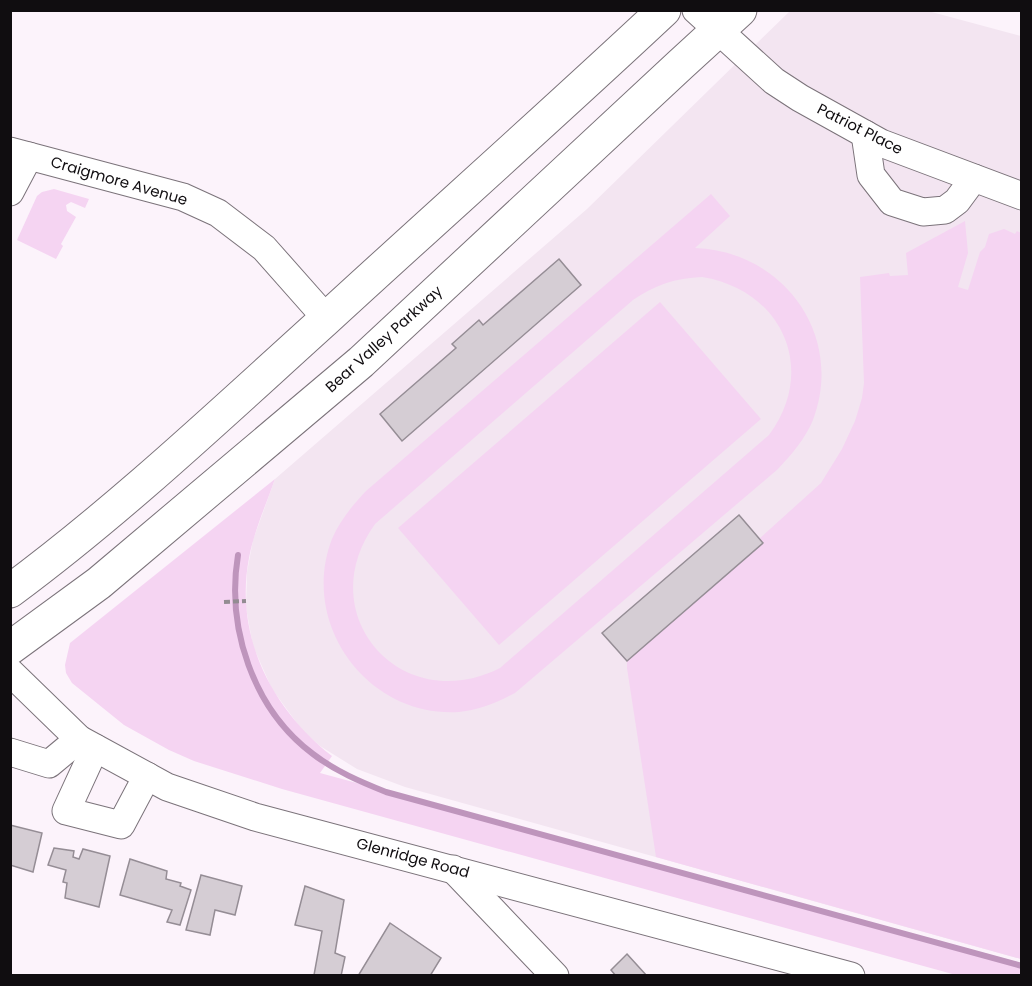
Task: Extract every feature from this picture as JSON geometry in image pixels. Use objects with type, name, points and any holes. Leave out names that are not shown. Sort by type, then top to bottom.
[{"type":"main road","points":[[10,591],[81,535],[215,420],[539,127],[664,10]]},
{"type":"main road","name":"Bear Valley Parkway","points":[[10,648],[99,583],[361,362],[718,17]]},
{"type":"street","name":"Patriot Place","points":[[718,17],[774,81],[800,98],[881,143],[1022,196]]},
{"type":"street","points":[[865,134],[871,175],[892,202],[922,212],[945,210],[957,201],[974,177]]},
{"type":"street","name":"Craigmore Avenue","points":[[20,154],[183,197],[218,213],[264,248],[326,318]]},
{"type":"street","points":[[10,192],[20,154]]},
{"type":"street","name":"Glenridge Road","points":[[10,672],[87,743],[167,788],[255,817],[851,975]]},
{"type":"street","points":[[10,752],[49,764],[87,743]]},
{"type":"street","points":[[87,743],[66,811],[121,825],[147,776]]},
{"type":"street","points":[[453,868],[555,975]]},
{"type":"path","points":[[224,602],[246,602]]},
{"type":"shaded area","points":[[790,11],[928,11],[1021,36],[1021,959],[405,787],[357,769],[320,746],[302,730],[272,689],[253,646],[246,608],[247,572],[253,540],[275,479],[587,209]]},
{"type":"shaded area","points":[[54,189],[89,199],[85,208],[71,202],[66,205],[67,211],[76,217],[61,244],[63,246],[56,259],[17,240],[37,196]]},
{"type":"shaded area","points":[[711,194],[730,216],[695,248],[727,253],[755,264],[779,281],[799,303],[813,329],[820,358],[821,388],[810,427],[788,458],[778,469],[515,693],[488,705],[459,712],[426,710],[396,699],[370,682],[349,660],[334,633],[325,603],[324,571],[335,532],[347,513],[366,491]],"holes":[[[702,277],[730,285],[753,298],[771,315],[784,336],[790,359],[790,384],[783,410],[769,435],[500,668],[464,680],[430,679],[400,668],[376,648],[360,622],[353,592],[358,558],[375,524],[633,300],[657,286],[683,279]]]},
{"type":"shaded area","points":[[965,221],[968,253],[958,287],[968,290],[980,252],[985,247],[989,234],[1004,229],[1015,234],[1017,231],[1021,233],[1021,959],[656,857],[627,668],[627,661],[763,543],[759,539],[821,483],[842,449],[855,421],[864,383],[860,277],[889,273],[890,276],[908,275],[906,253]]},
{"type":"shaded area","points":[[660,302],[761,419],[499,645],[398,528]]},
{"type":"shaded area","points":[[275,479],[251,548],[246,587],[247,615],[262,669],[275,693],[311,737],[332,756],[320,773],[1021,963],[1021,975],[956,975],[282,789],[194,761],[124,725],[72,683],[66,673],[65,665],[70,643]]},
{"type":"building","points":[[559,259],[581,285],[402,441],[380,414],[456,348],[452,344],[479,320],[483,325]]},
{"type":"building","points":[[739,515],[763,543],[627,661],[602,633]]},
{"type":"building","points":[[10,825],[42,833],[33,872],[10,865]]},
{"type":"building","points":[[54,848],[74,851],[73,857],[79,859],[83,849],[110,856],[99,907],[65,898],[67,883],[63,882],[66,870],[48,865]]},
{"type":"building","points":[[130,859],[167,871],[166,879],[181,883],[180,886],[191,890],[180,925],[167,922],[172,910],[120,895]]},
{"type":"building","points":[[201,875],[242,886],[235,915],[215,910],[210,935],[186,930]]},
{"type":"building","points":[[305,886],[344,900],[335,953],[345,957],[341,976],[314,975],[322,931],[295,925]]},
{"type":"building","points":[[390,923],[441,958],[430,976],[358,976]]},
{"type":"building","points":[[627,954],[647,976],[616,976],[611,970]]},
{"type":"waterway","points":[[238,555],[235,583],[236,611],[248,665],[260,691],[274,714],[292,736],[321,760],[339,771],[386,792],[1022,966]]}]
